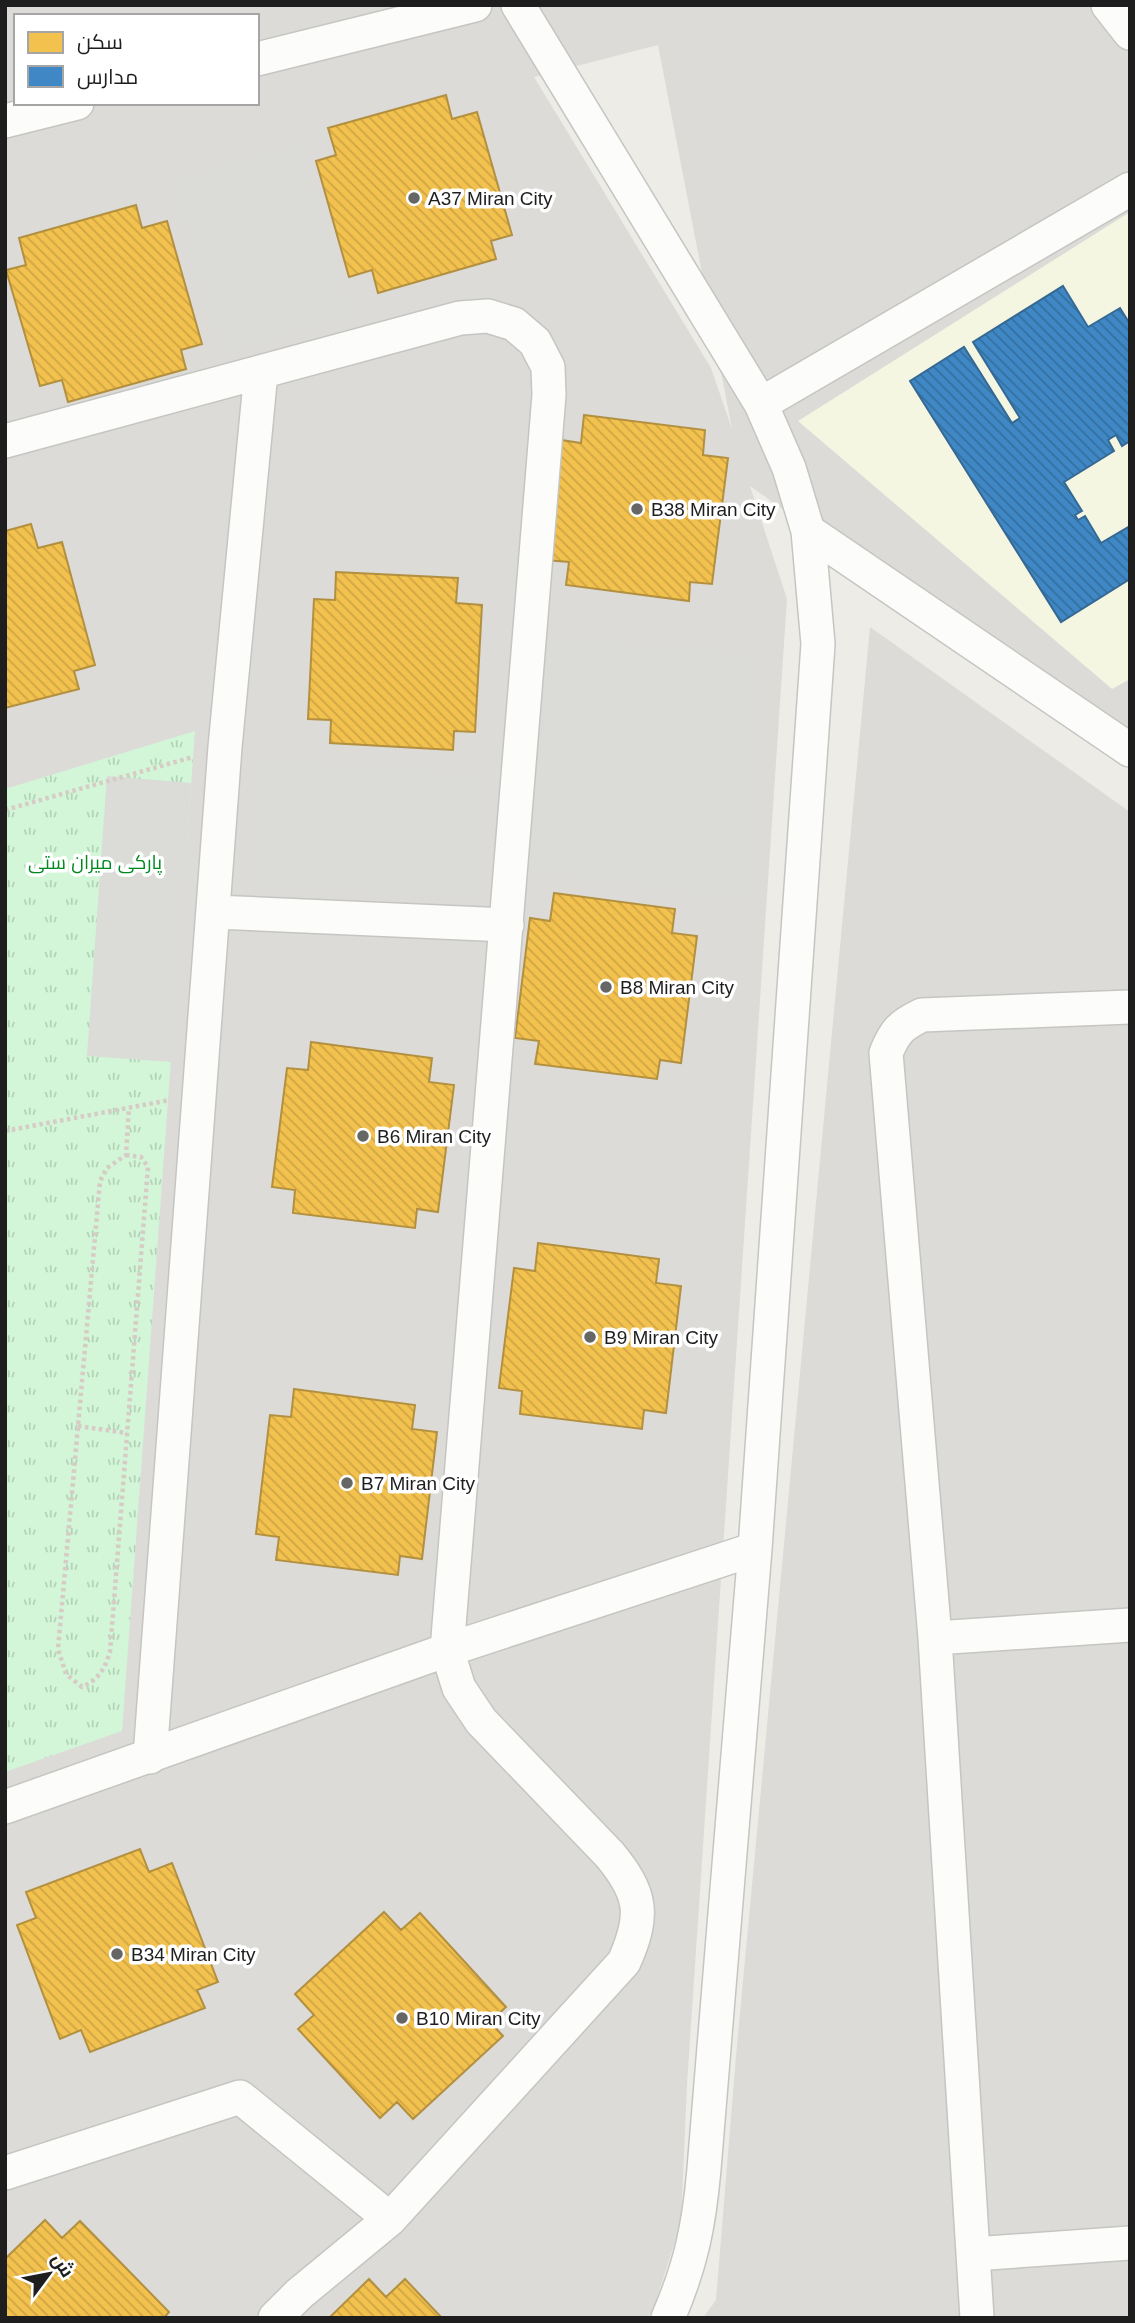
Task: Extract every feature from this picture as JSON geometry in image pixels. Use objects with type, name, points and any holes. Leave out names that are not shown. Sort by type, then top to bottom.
[{"type":"street","points":[[259,59],[475,5]]},
{"type":"street","points":[[518,5],[761,404],[789,468],[808,531],[818,644],[755,1549],[699,2225],[684,2282],[668,2318]]},
{"type":"street","points":[[1108,5],[1130,33]]},
{"type":"street","points":[[5,121],[69,105]]},
{"type":"street","points":[[761,404],[1130,189]]},
{"type":"street","points":[[5,441],[460,318],[488,316],[514,324],[535,342],[548,367],[549,395],[447,1650],[459,1688],[481,1721],[610,1855],[628,1878],[638,1906],[636,1935],[624,1962],[390,2219],[299,2294],[275,2318]]},
{"type":"street","points":[[150,1757],[215,912],[225,747],[261,372]]},
{"type":"street","points":[[808,531],[1130,750]]},
{"type":"street","points":[[215,912],[507,925]]},
{"type":"street","points":[[978,2318],[935,1638],[886,1053],[893,1036],[905,1022],[922,1015],[1130,1007]]},
{"type":"street","points":[[5,1807],[447,1650],[755,1549]]},
{"type":"street","points":[[935,1638],[1130,1625]]},
{"type":"street","points":[[5,2172],[240,2097],[390,2219]]},
{"type":"street","points":[[974,2254],[1130,2243]]},
{"type":"path","points":[[5,810],[225,747]]},
{"type":"path","points":[[5,1131],[200,1095]]},
{"type":"path","points":[[126,1155],[129,1108]]},
{"type":"path","points":[[126,1155],[141,1157],[148,1167],[110,1652],[100,1675],[82,1687],[66,1674],[58,1649],[100,1181],[107,1168],[126,1155]]},
{"type":"path","points":[[78,1426],[127,1433]]},
{"type":"shaded area","points":[[5,5],[1130,5],[1130,758],[750,486],[787,599],[687,2084],[681,2223],[653,2310],[647,2318],[5,2318]],"holes":[[[658,45],[732,429],[711,368],[534,77]]]},
{"type":"shaded area","points":[[299,142],[351,316],[221,355],[169,181]]},
{"type":"shaded area","points":[[1130,212],[1130,679],[1112,689],[798,421]]},
{"type":"shaded area","points":[[870,627],[1130,812],[1130,2318],[703,2318],[716,2300],[736,2056]]},
{"type":"shaded area","points":[[541,635],[751,655],[760,729],[749,901],[520,868]]},
{"type":"shaded area","points":[[262,759],[481,775],[473,900],[254,884]]},
{"type":"shaded area","points":[[107,776],[191,783],[172,1062],[87,1056]]},
{"type":"green space","name":"پارکی میران ستی","points":[[195,731],[122,1731],[5,1772],[5,789]]},
{"type":"building: سكن","name":"A37 Miran City","points":[[446,95],[452,119],[477,112],[512,235],[491,241],[496,259],[378,293],[372,270],[349,277],[316,161],[336,155],[328,128]]},
{"type":"building: سكن","points":[[136,205],[142,228],[167,221],[202,344],[181,350],[186,369],[68,402],[62,380],[40,386],[6,270],[26,265],[19,238]]},
{"type":"building: سكن","name":"B38 Miran City","points":[[584,415],[705,430],[703,455],[728,458],[712,584],[690,582],[689,601],[566,585],[569,562],[546,560],[561,440],[581,443]]},
{"type":"building: سكن","points":[[31,524],[38,548],[62,542],[95,665],[74,671],[79,689],[5,708],[5,531]]},
{"type":"building: سكن","points":[[336,572],[458,578],[456,603],[482,605],[475,732],[454,731],[453,750],[330,743],[331,720],[308,719],[314,599],[335,600]]},
{"type":"building: سكن","name":"B8 Miran City","points":[[554,893],[675,909],[672,933],[697,936],[681,1063],[660,1060],[657,1079],[535,1064],[539,1041],[515,1038],[530,918],[550,921]]},
{"type":"building: سكن","name":"B6 Miran City","points":[[311,1042],[432,1058],[429,1082],[454,1085],[438,1212],[417,1209],[415,1228],[293,1213],[295,1190],[272,1187],[287,1068],[308,1070]]},
{"type":"building: سكن","name":"B9 Miran City","points":[[538,1243],[659,1259],[656,1283],[681,1286],[666,1413],[644,1410],[642,1429],[520,1414],[522,1391],[499,1388],[514,1268],[535,1271]]},
{"type":"building: سكن","name":"B7 Miran City","points":[[294,1389],[415,1405],[412,1429],[437,1432],[422,1559],[400,1556],[398,1575],[276,1560],[279,1537],[256,1534],[270,1415],[291,1417]]},
{"type":"building: سكن","name":"B34 Miran City","points":[[140,1849],[149,1872],[172,1863],[218,1982],[197,1990],[205,2008],[90,2052],[81,2030],[60,2039],[17,1925],[36,1918],[26,1892]]},
{"type":"building: سكن","name":"B10 Miran City","points":[[384,1912],[401,1930],[420,1913],[506,2007],[490,2022],[503,2036],[413,2119],[397,2102],[380,2118],[298,2029],[314,2015],[295,1994]]},
{"type":"building: سكن","points":[[45,2220],[62,2238],[80,2221],[169,2312],[164,2318],[5,2318],[5,2259]]},
{"type":"building: سكن","points":[[369,2279],[386,2297],[405,2279],[442,2318],[329,2318]]},
{"type":"building: مدارس","points":[[1063,286],[1088,327],[1120,308],[1130,324],[1130,441],[1122,446],[1116,435],[1108,440],[1114,451],[1064,482],[1082,511],[1075,515],[1078,520],[1085,516],[1101,543],[1130,526],[1130,579],[1061,622],[910,381],[964,347],[1012,423],[1020,418],[973,342]]},
{"type":"place","name":"A37 Miran City","points":[[414,198]]},
{"type":"place","name":"B38 Miran City","points":[[637,509]]},
{"type":"place","name":"B8 Miran City","points":[[606,987]]},
{"type":"place","name":"B6 Miran City","points":[[363,1136]]},
{"type":"place","name":"B9 Miran City","points":[[590,1337]]},
{"type":"place","name":"B7 Miran City","points":[[347,1483]]},
{"type":"place","name":"B34 Miran City","points":[[117,1954]]},
{"type":"place","name":"B10 Miran City","points":[[402,2018]]}]
